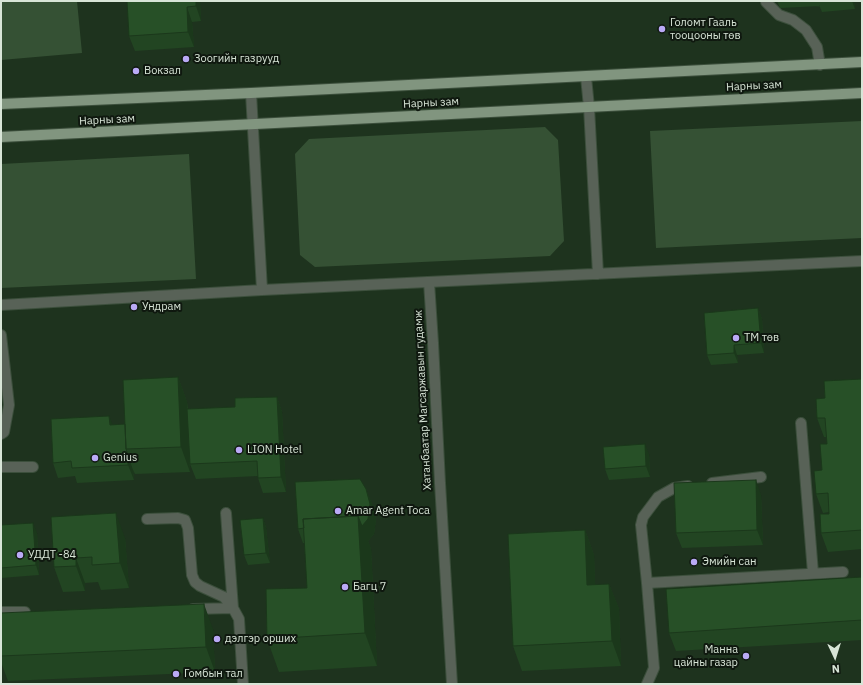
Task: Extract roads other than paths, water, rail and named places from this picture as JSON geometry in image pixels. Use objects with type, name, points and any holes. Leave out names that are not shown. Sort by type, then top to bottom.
[{"type":"main road","name":"Нарны зам","points":[[1,104],[586,77],[862,62]]},
{"type":"main road","name":"Нарны зам","points":[[1,137],[862,93]]},
{"type":"street","points":[[766,1],[779,15],[793,20],[806,30],[818,47],[820,65]]},
{"type":"street","points":[[586,77],[589,106],[598,274]]},
{"type":"street","points":[[250,93],[262,290]]},
{"type":"street","points":[[1,305],[262,290],[862,261]]},
{"type":"street","name":"Хатанбаатар Магсаржавын гудамж","points":[[429,282],[452,684]]},
{"type":"street","points":[[1,334],[9,405],[4,432],[1,434]]},
{"type":"street","points":[[802,424],[813,573]]},
{"type":"street","points":[[1,467],[33,467]]},
{"type":"street","points":[[647,684],[654,668],[648,583],[641,525],[643,517],[658,497],[674,488],[761,477]]},
{"type":"street","points":[[226,513],[233,608]]},
{"type":"street","points":[[146,519],[178,518],[185,520],[188,528],[192,575],[194,582],[224,597],[233,608],[239,619],[243,684]]},
{"type":"street","points":[[648,583],[843,572]]},
{"type":"street","points":[[185,609],[233,608]]},
{"type":"street","points":[[1,612],[34,612]]},
{"type":"place","name":"Голомт Гааль тооцооны төв","points":[[662,29]]},
{"type":"place","name":"Зоогийн газрууд","points":[[186,59]]},
{"type":"place","name":"Вокзал","points":[[136,71]]},
{"type":"place","name":"Ундрам","points":[[134,307]]},
{"type":"place","name":"TM төв","points":[[736,338]]},
{"type":"place","name":"LION Hotel","points":[[239,450]]},
{"type":"place","name":"Genius","points":[[95,458]]},
{"type":"place","name":"Amar Agent Toca","points":[[338,511]]},
{"type":"place","name":"УДДТ -84","points":[[20,555]]},
{"type":"place","name":"Эмийн сан","points":[[694,562]]},
{"type":"place","name":"Багц 7","points":[[345,587]]},
{"type":"place","name":"дэлгэр орших","points":[[217,639]]},
{"type":"place","name":"Манна цайны газар","points":[[746,656]]},
{"type":"place","name":"Гомбын тал","points":[[176,674]]}]
